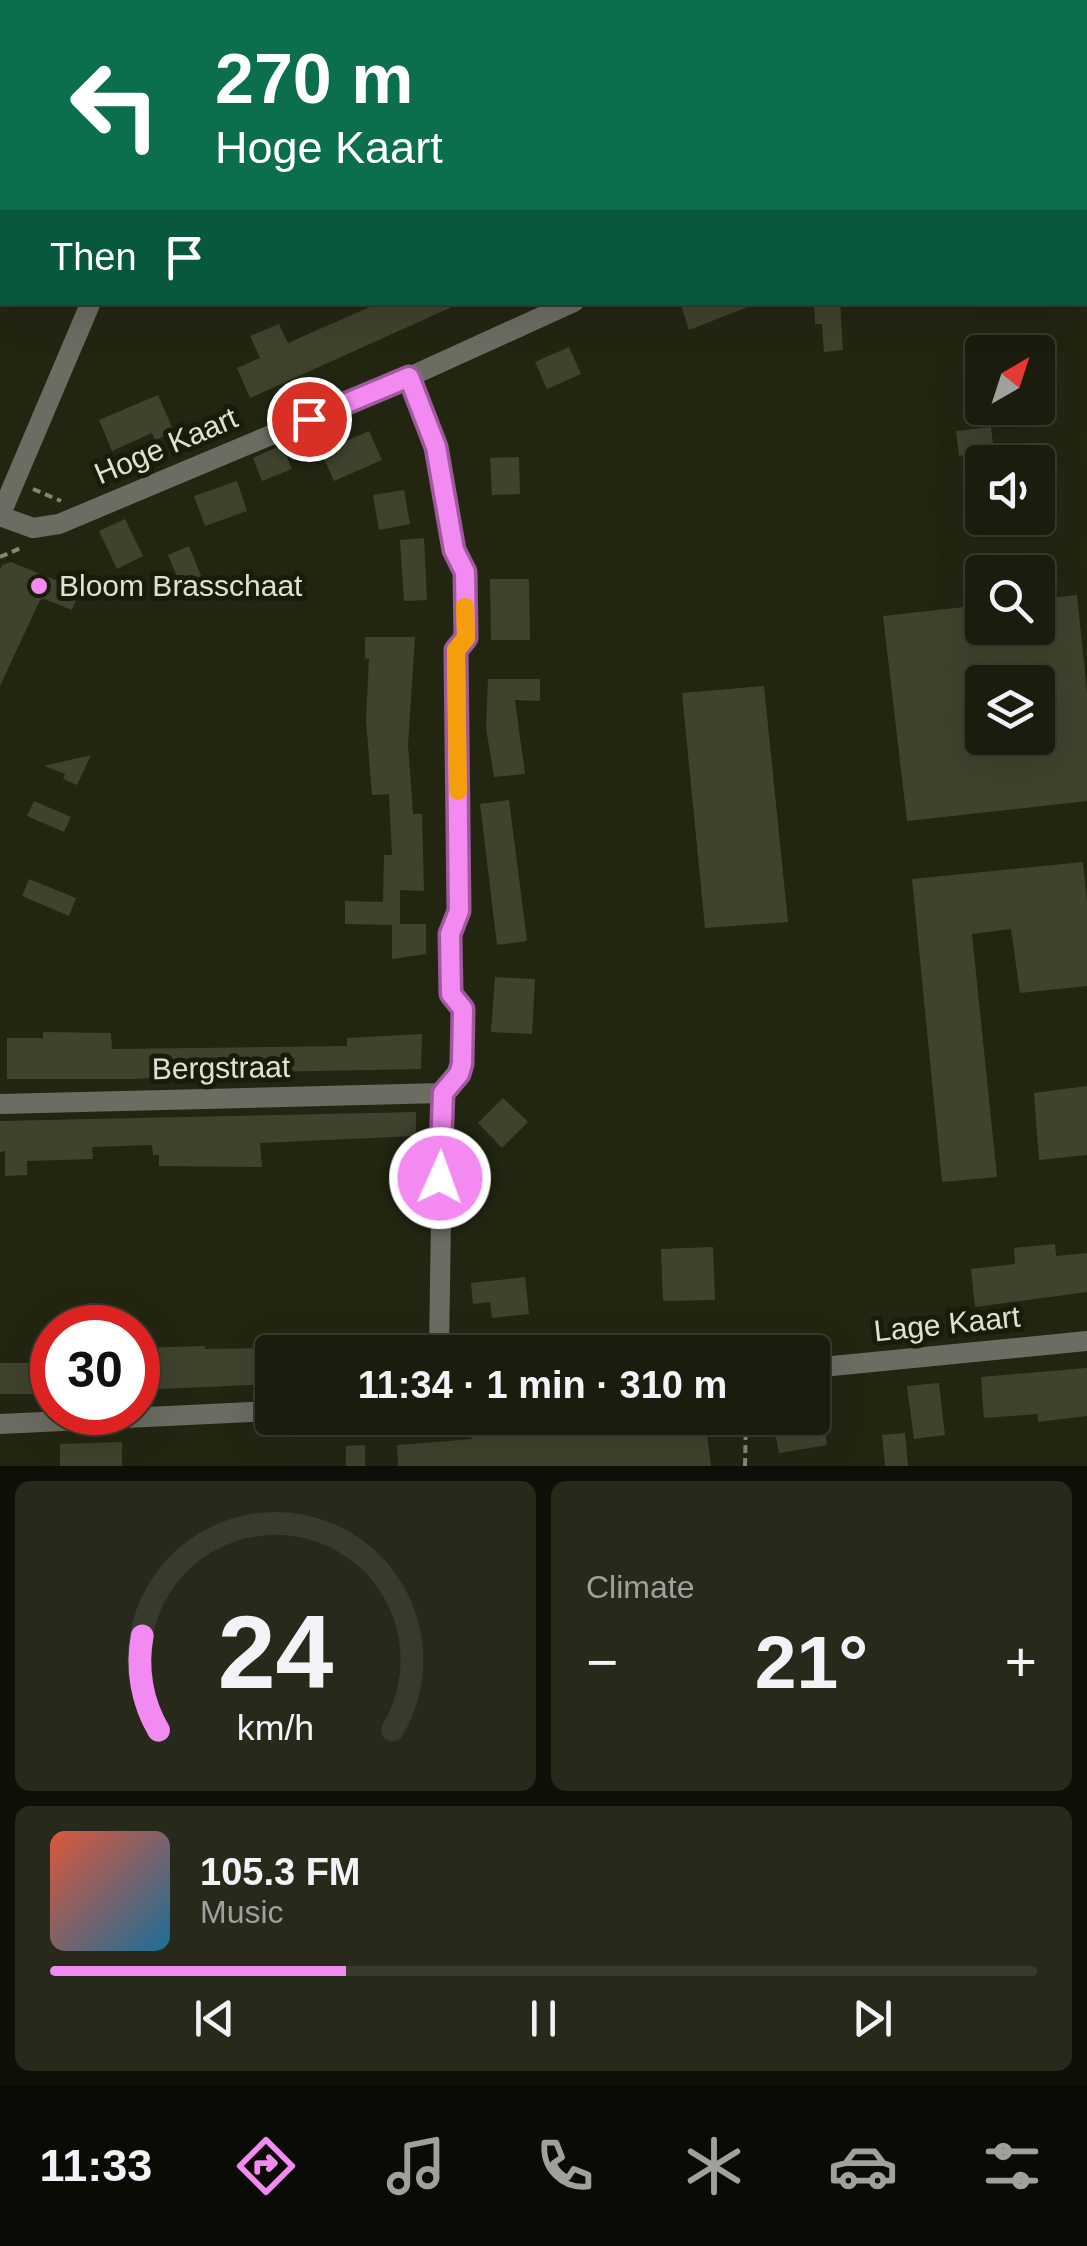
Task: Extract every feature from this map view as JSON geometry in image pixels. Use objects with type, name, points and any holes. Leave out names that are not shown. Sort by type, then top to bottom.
[{"type":"street","points":[[0,516],[90,305]]},
{"type":"street","name":"Hoge Kaart","points":[[0,516],[34,528],[59,524],[409,377],[567,305]]},
{"type":"street","points":[[409,377],[436,447],[454,550],[465,572],[466,638],[456,650],[459,911],[450,934],[451,994],[463,1009],[462,1064],[443,1093],[440,1178]]},
{"type":"street","name":"Bergstraat","points":[[0,1104],[443,1093]]},
{"type":"street","points":[[440,1335],[441,1216]]},
{"type":"street","name":"Lage Kaart","points":[[830,1366],[1087,1341]]},
{"type":"street","points":[[0,1424],[255,1413]]},
{"type":"path","points":[[745,1466],[746,1435]]},
{"type":"building","points":[[374,305],[456,305],[250,398],[237,368],[260,358],[250,336],[279,324],[288,343]]},
{"type":"building","points":[[681,305],[753,305],[689,330]]},
{"type":"building","points":[[814,305],[840,305],[843,350],[824,352],[822,324],[815,324]]},
{"type":"building","points":[[569,347],[581,374],[547,389],[535,362]]},
{"type":"building","points":[[158,395],[174,432],[155,440],[152,433],[112,451],[99,420]]},
{"type":"building","points":[[991,427],[993,445],[965,445],[965,455],[959,456],[956,431]]},
{"type":"building","points":[[369,431],[382,460],[334,481],[321,452]]},
{"type":"building","points":[[282,445],[292,469],[262,481],[253,458]]},
{"type":"building","points":[[519,457],[520,494],[492,495],[490,458]]},
{"type":"building","points":[[237,481],[247,511],[205,526],[194,496]]},
{"type":"building","points":[[404,490],[410,524],[379,530],[373,495]]},
{"type":"building","points":[[125,519],[143,556],[117,569],[99,531]]},
{"type":"building","points":[[424,538],[427,600],[404,601],[400,540]]},
{"type":"building","points":[[189,546],[206,588],[185,596],[168,555]]},
{"type":"building","points":[[11,562],[80,590],[72,610],[40,600],[0,686],[0,570]]},
{"type":"building","points":[[490,579],[529,579],[530,640],[491,640]]},
{"type":"building","points":[[1077,595],[1087,692],[1087,801],[907,821],[883,616],[965,607],[965,645],[1055,645],[1055,597]]},
{"type":"building","points":[[365,637],[415,637],[408,745],[413,814],[422,814],[424,891],[400,890],[400,924],[426,924],[426,954],[392,959],[392,925],[345,924],[345,901],[383,902],[384,855],[392,855],[389,794],[372,795],[366,720],[369,658],[365,659]]},
{"type":"building","points":[[488,679],[540,679],[540,701],[515,700],[525,774],[494,777],[486,728]]},
{"type":"building","points":[[764,686],[788,922],[705,928],[682,693]]},
{"type":"building","points":[[91,755],[77,785],[63,779],[65,774],[44,766]]},
{"type":"building","points":[[509,800],[527,941],[497,945],[480,804]]},
{"type":"building","points":[[34,801],[71,817],[64,832],[27,816]]},
{"type":"building","points":[[1083,862],[1087,986],[1020,993],[1011,929],[972,934],[997,1177],[942,1182],[912,879]]},
{"type":"building","points":[[29,879],[76,898],[69,916],[22,896]]},
{"type":"building","points":[[495,977],[535,979],[532,1034],[491,1032]]},
{"type":"building","points":[[43,1032],[111,1033],[112,1049],[347,1046],[347,1038],[422,1034],[421,1069],[221,1073],[136,1079],[7,1079],[7,1038],[43,1038]]},
{"type":"building","points":[[1087,1086],[1087,1155],[1039,1160],[1034,1093]]},
{"type":"building","points":[[503,1098],[528,1122],[502,1148],[478,1123]]},
{"type":"building","points":[[416,1112],[416,1136],[260,1143],[262,1167],[159,1166],[159,1155],[153,1155],[152,1145],[92,1147],[93,1159],[27,1161],[27,1175],[5,1176],[5,1151],[0,1152],[0,1121]]},
{"type":"building","points":[[1055,1244],[1056,1256],[1087,1253],[1087,1292],[975,1307],[971,1269],[1015,1264],[1014,1248]]},
{"type":"building","points":[[713,1247],[715,1300],[663,1301],[661,1249]]},
{"type":"building","points":[[525,1277],[529,1314],[492,1318],[490,1302],[473,1304],[471,1283]]},
{"type":"building","points":[[160,1347],[255,1348],[255,1385],[160,1389]]},
{"type":"building","points":[[0,1363],[30,1363],[30,1394],[0,1394]]},
{"type":"building","points":[[1087,1368],[1087,1416],[1038,1422],[1038,1414],[984,1418],[981,1377]]},
{"type":"building","points":[[939,1383],[945,1435],[914,1439],[907,1386]]},
{"type":"building","points":[[905,1433],[908,1466],[885,1466],[882,1435]]},
{"type":"building","points":[[471,1435],[707,1435],[711,1466],[398,1466],[397,1445],[472,1439]]},
{"type":"building","points":[[776,1435],[825,1435],[827,1445],[779,1453]]},
{"type":"building","points":[[122,1442],[122,1466],[60,1466],[60,1444]]},
{"type":"building","points":[[365,1445],[365,1466],[346,1466],[346,1446]]},
{"type":"slow traffic","points":[[458,791],[456,650],[466,638],[465,607]]},
{"type":"place","name":"Bloom Brasschaat","points":[[39,586]]},
{"type":"route","points":[[309,419],[409,377],[436,447],[454,550],[465,572],[466,638],[456,650],[459,911],[450,934],[451,994],[463,1009],[462,1064],[443,1093],[440,1178]]}]
